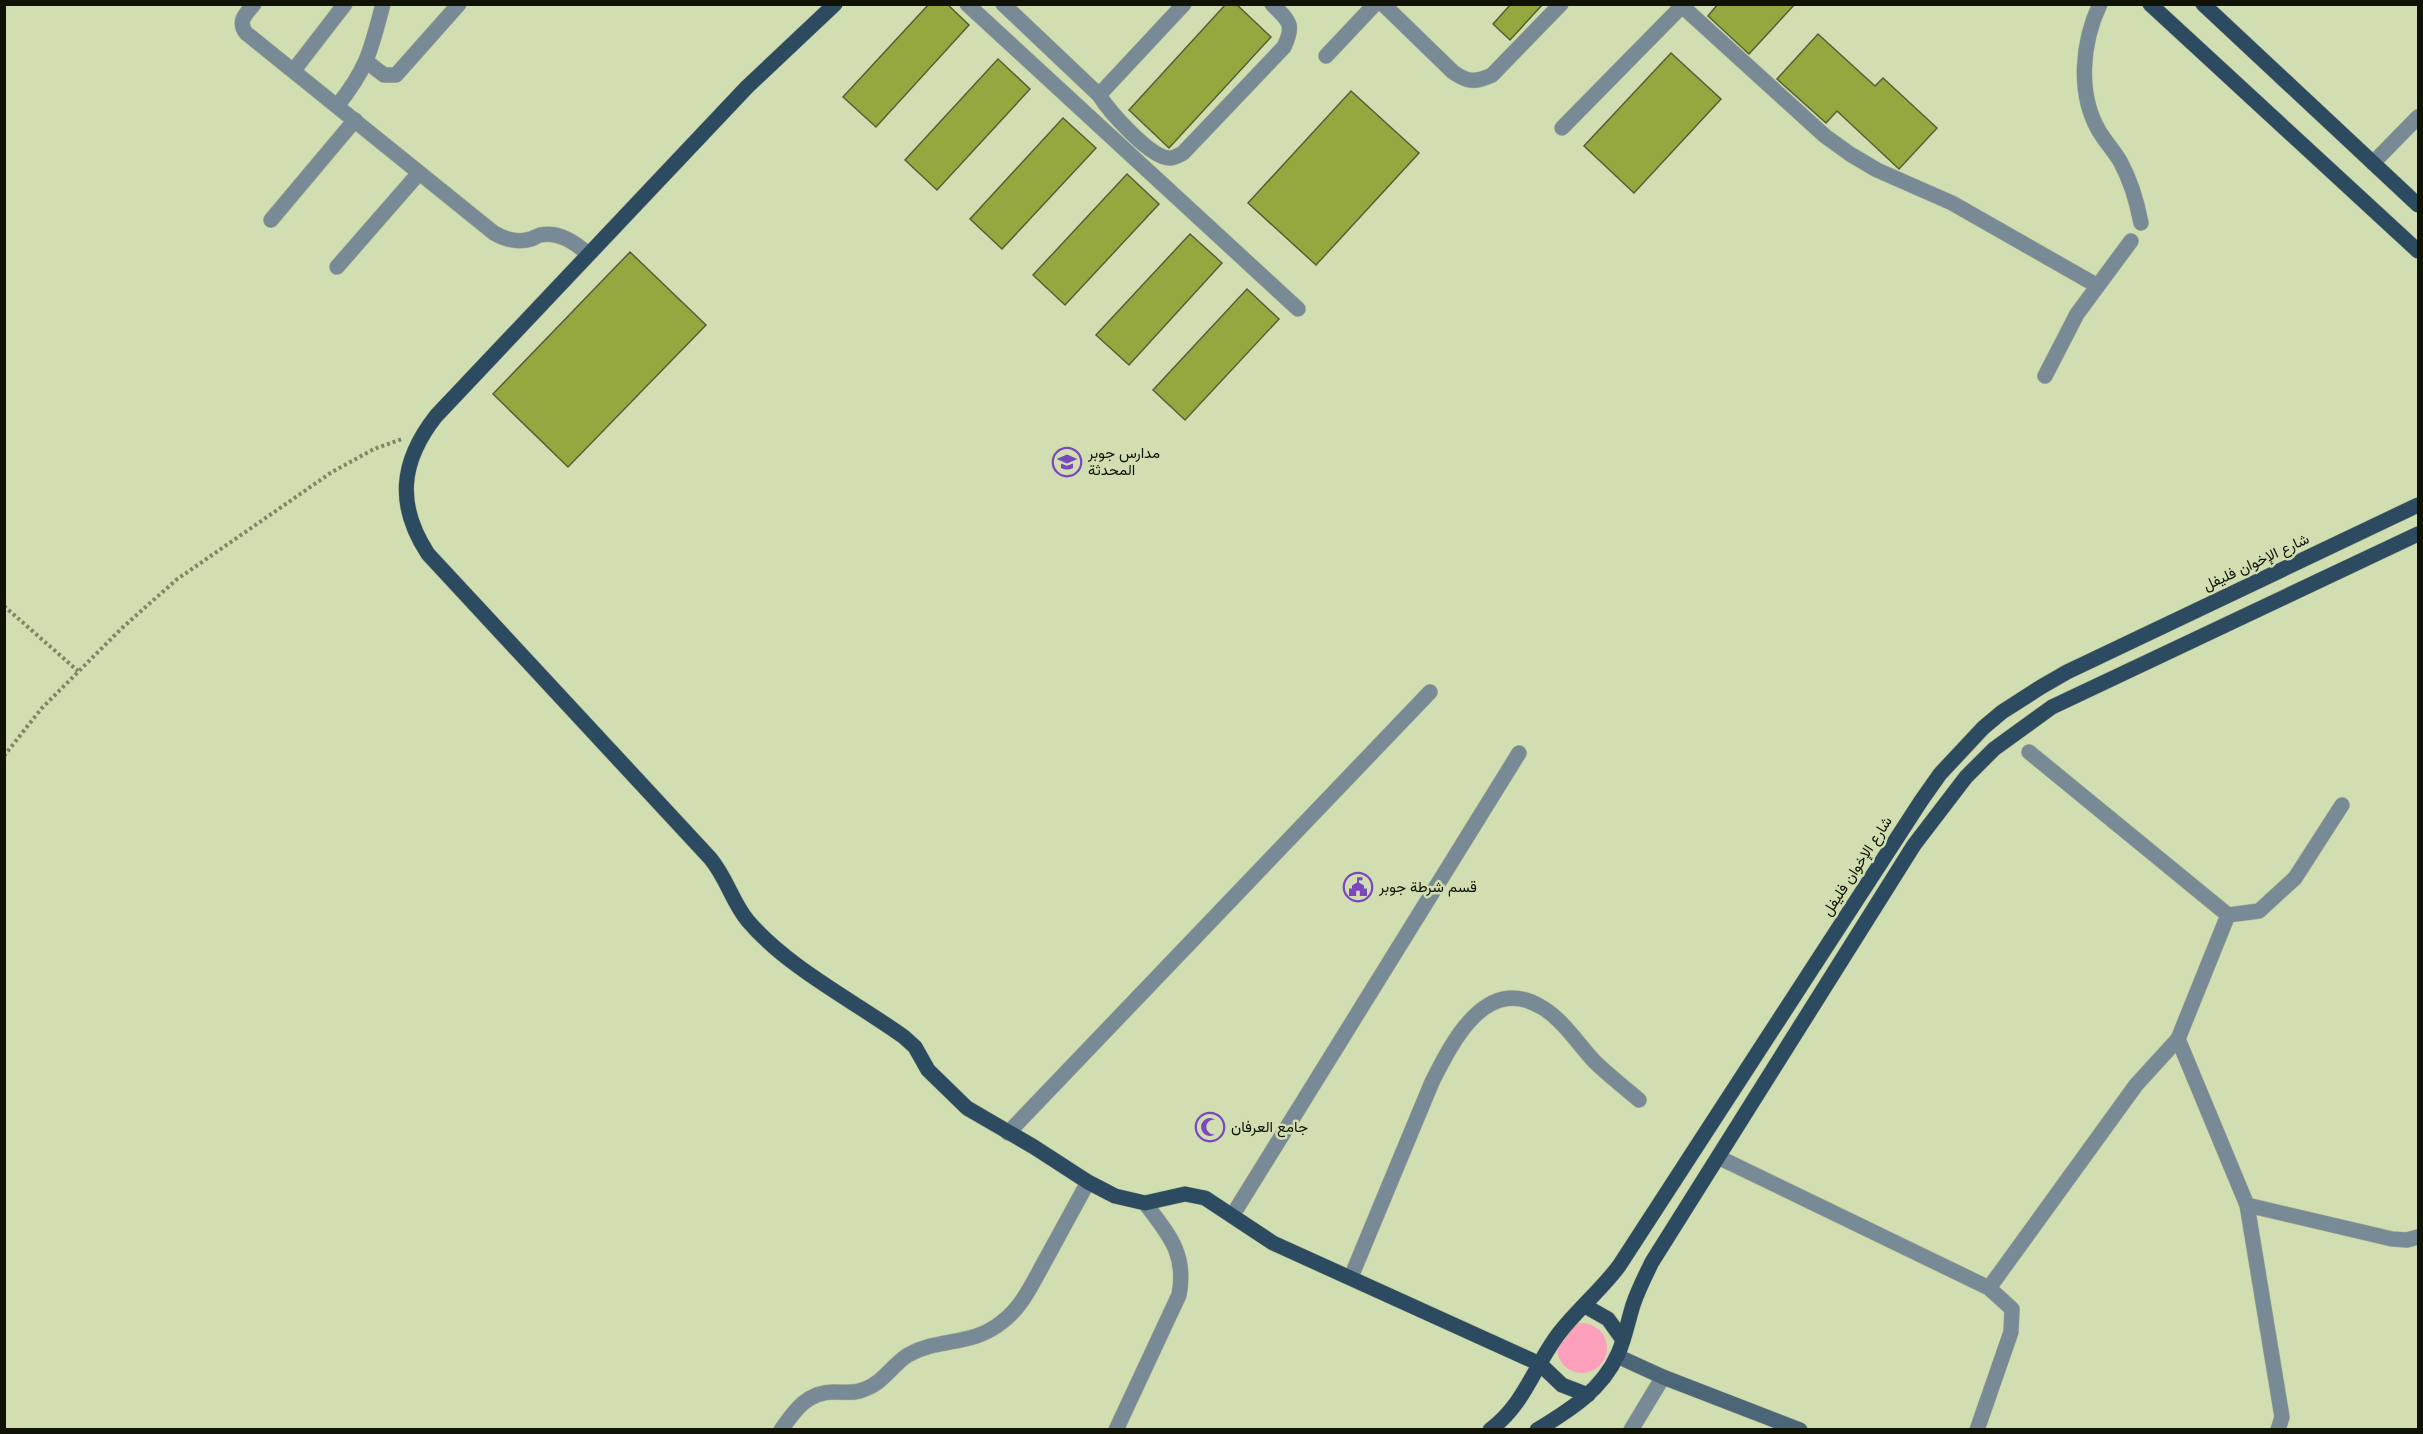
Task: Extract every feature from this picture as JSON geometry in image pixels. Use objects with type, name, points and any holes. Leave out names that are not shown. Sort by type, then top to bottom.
[{"type":"main road","points":[[835,4],[747,87],[588,254],[423,433],[412,452],[407,473],[406,495],[409,516],[416,536],[428,554],[710,858],[727,881],[741,911],[757,931],[811,976],[904,1036],[915,1047],[928,1070],[957,1099],[979,1116],[1115,1196],[1145,1203],[1176,1195],[1195,1195],[1214,1203],[1273,1243],[1540,1364],[1562,1385],[1588,1395]]},
{"type":"main road","points":[[2150,4],[2418,251]]},
{"type":"main road","points":[[2203,4],[2418,205]]},
{"type":"main road","name":"شارع الإخوان فليفل","points":[[1490,1430],[1518,1401],[1559,1332],[1619,1266],[1940,774],[1983,728],[2002,712],[2067,672],[2418,505]]},
{"type":"main road","points":[[1537,1430],[1588,1395],[1609,1370],[1617,1356],[1634,1302],[1652,1262],[1908,855],[1941,807],[1966,777],[1994,749],[2052,707],[2418,534]]},
{"type":"main road","points":[[2041,687],[2052,707]]},
{"type":"main road","points":[[1778,1022],[1797,1032]]},
{"type":"main road","points":[[1585,1306],[1608,1318],[1623,1340]]},
{"type":"street","points":[[254,4],[242,20],[243,28],[419,173],[503,238],[523,241],[540,235],[554,236],[567,239],[588,254]]},
{"type":"street","points":[[294,70],[345,4]]},
{"type":"street","points":[[337,106],[354,86],[367,62],[383,4]]},
{"type":"street","points":[[367,62],[384,75],[396,75],[459,4]]},
{"type":"street","points":[[967,4],[1298,309]]},
{"type":"street","points":[[1003,4],[1099,95],[1108,109],[1158,156],[1172,159],[1183,153],[1284,46],[1291,33],[1288,20],[1272,4]]},
{"type":"street","points":[[1099,95],[1184,4]]},
{"type":"street","points":[[1326,56],[1375,4]]},
{"type":"street","points":[[1383,4],[1465,81],[1478,81],[1492,75],[1561,4]]},
{"type":"street","points":[[2100,4],[2093,20],[2086,53],[2085,86],[2089,109],[2098,130],[2121,162],[2141,223]]},
{"type":"street","points":[[1562,128],[1683,5],[1825,136],[1850,154],[1877,170],[1952,203],[2096,285]]},
{"type":"street","points":[[2373,163],[2418,117]]},
{"type":"street","points":[[271,220],[355,120]]},
{"type":"street","points":[[337,267],[419,173]]},
{"type":"street","points":[[2045,376],[2066,334],[2096,285],[2131,241]]},
{"type":"street","points":[[1008,1133],[1430,692]]},
{"type":"street","points":[[2029,752],[2228,915],[2259,911],[2295,878],[2342,805]]},
{"type":"street","points":[[1233,1216],[1519,753]]},
{"type":"street","points":[[1989,1288],[2136,1085],[2178,1039],[2228,915]]},
{"type":"street","points":[[1351,1277],[1432,1082],[1447,1052],[1468,1022],[1490,1002],[1521,997],[1545,1008],[1595,1061],[1639,1100]]},
{"type":"street","points":[[2178,1039],[2247,1205],[2282,1417],[2278,1430]]},
{"type":"street","points":[[1718,1156],[1989,1288],[2012,1309],[2011,1332],[1977,1430]]},
{"type":"street","points":[[781,1430],[795,1409],[809,1398],[828,1392],[863,1391],[873,1386],[897,1363],[917,1350],[975,1338],[1000,1324],[1022,1302],[1088,1182]]},
{"type":"street","points":[[1116,1430],[1179,1294],[1181,1282],[1180,1262],[1175,1245],[1145,1203]]},
{"type":"street","points":[[2247,1205],[2392,1239],[2407,1240],[2418,1237]]},
{"type":"street","points":[[1617,1356],[1663,1377],[1800,1430]]},
{"type":"street","points":[[1631,1430],[1663,1377]]},
{"type":"path","points":[[4,756],[36,716],[78,671],[147,604],[215,553],[353,459],[398,440],[423,433]]},
{"type":"path","points":[[4,606],[78,671]]},
{"type":"shaded area","points":[[1582,1323],[1600,1330],[1607,1348],[1600,1366],[1582,1373],[1564,1366],[1557,1348],[1564,1330]]},
{"type":"building","points":[[929,4],[947,4],[969,25],[876,127],[843,97]]},
{"type":"building","points":[[1226,4],[1236,4],[1271,37],[1169,148],[1129,110]]},
{"type":"building","points":[[1511,4],[1543,4],[1510,40],[1493,24]]},
{"type":"building","points":[[1718,4],[1795,4],[1749,54],[1708,16]]},
{"type":"building","points":[[1818,34],[1875,86],[1883,78],[1937,128],[1899,169],[1837,111],[1826,123],[1777,79]]},
{"type":"building","points":[[1671,53],[1721,99],[1634,193],[1584,146]]},
{"type":"building","points":[[998,59],[1030,89],[937,190],[905,160]]},
{"type":"building","points":[[1351,91],[1419,153],[1316,265],[1248,203]]},
{"type":"building","points":[[1063,118],[1096,148],[1002,249],[970,219]]},
{"type":"building","points":[[1127,174],[1159,204],[1065,305],[1033,275]]},
{"type":"building","points":[[1190,234],[1222,263],[1129,365],[1096,335]]},
{"type":"building","points":[[630,252],[706,325],[568,467],[493,394]]},
{"type":"building","points":[[1247,289],[1279,319],[1185,420],[1153,390]]},
{"type":"place","name":"مدارس جوبر المحدثة","points":[[1067,462]]},
{"type":"place","name":"قسم شرطة جوبر","points":[[1358,887]]},
{"type":"place","name":"جامع العرفان","points":[[1210,1127]]}]
